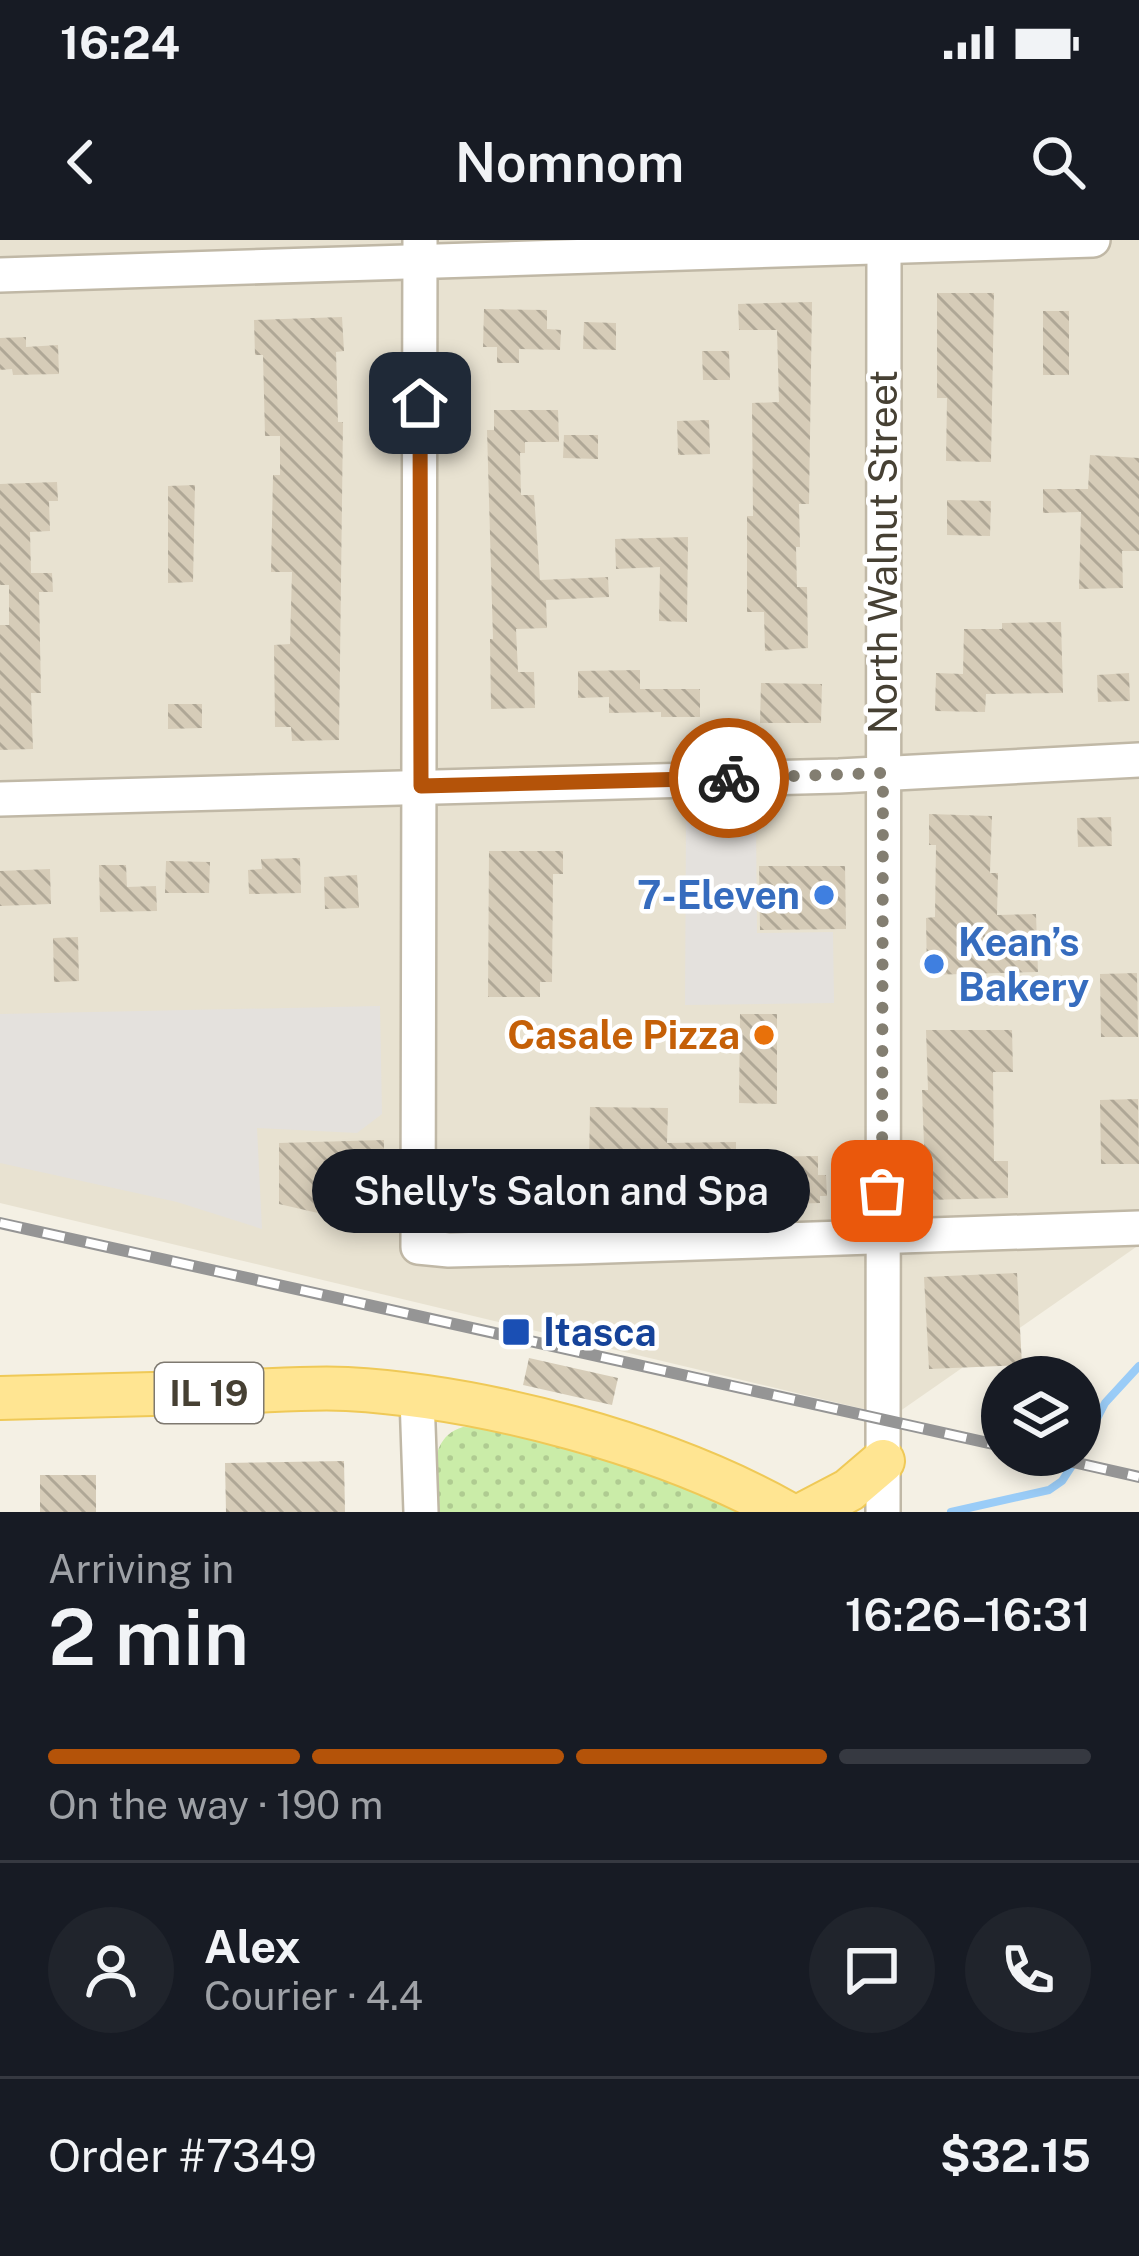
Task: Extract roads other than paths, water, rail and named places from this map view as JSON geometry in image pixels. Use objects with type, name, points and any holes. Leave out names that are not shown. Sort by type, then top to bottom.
[{"type":"main road","name":"IL 19","points":[[0,1398],[346,1389],[417,1397],[514,1415],[621,1443],[784,1512]]},
{"type":"main road","points":[[807,1512],[849,1490],[883,1462]]},
{"type":"street","points":[[0,274],[419,250],[1093,240]]},
{"type":"street","name":"North Walnut Street","points":[[883,1512],[884,244]]},
{"type":"street","points":[[419,250],[418,1247],[882,1239],[1139,1228]]},
{"type":"street","points":[[0,799],[883,773],[1139,760]]},
{"type":"street","points":[[417,1397],[422,1512]]},
{"type":"waterway","points":[[1101,1411],[1139,1366]]},
{"type":"waterway","points":[[951,1512],[1049,1490],[1065,1476]]},
{"type":"railway","points":[[0,1223],[981,1441]]},
{"type":"railway","points":[[1101,1468],[1139,1477]]},
{"type":"place","name":"7-Eleven","points":[[824,895]]},
{"type":"place","name":"Kean’s Bakery","points":[[934,964]]},
{"type":"place","name":"Casale Pizza","points":[[764,1035]]},
{"type":"place","name":"Shelly's Salon and Spa","points":[[882,1191]]},
{"type":"place","name":"Itasca","points":[[516,1332]]}]
